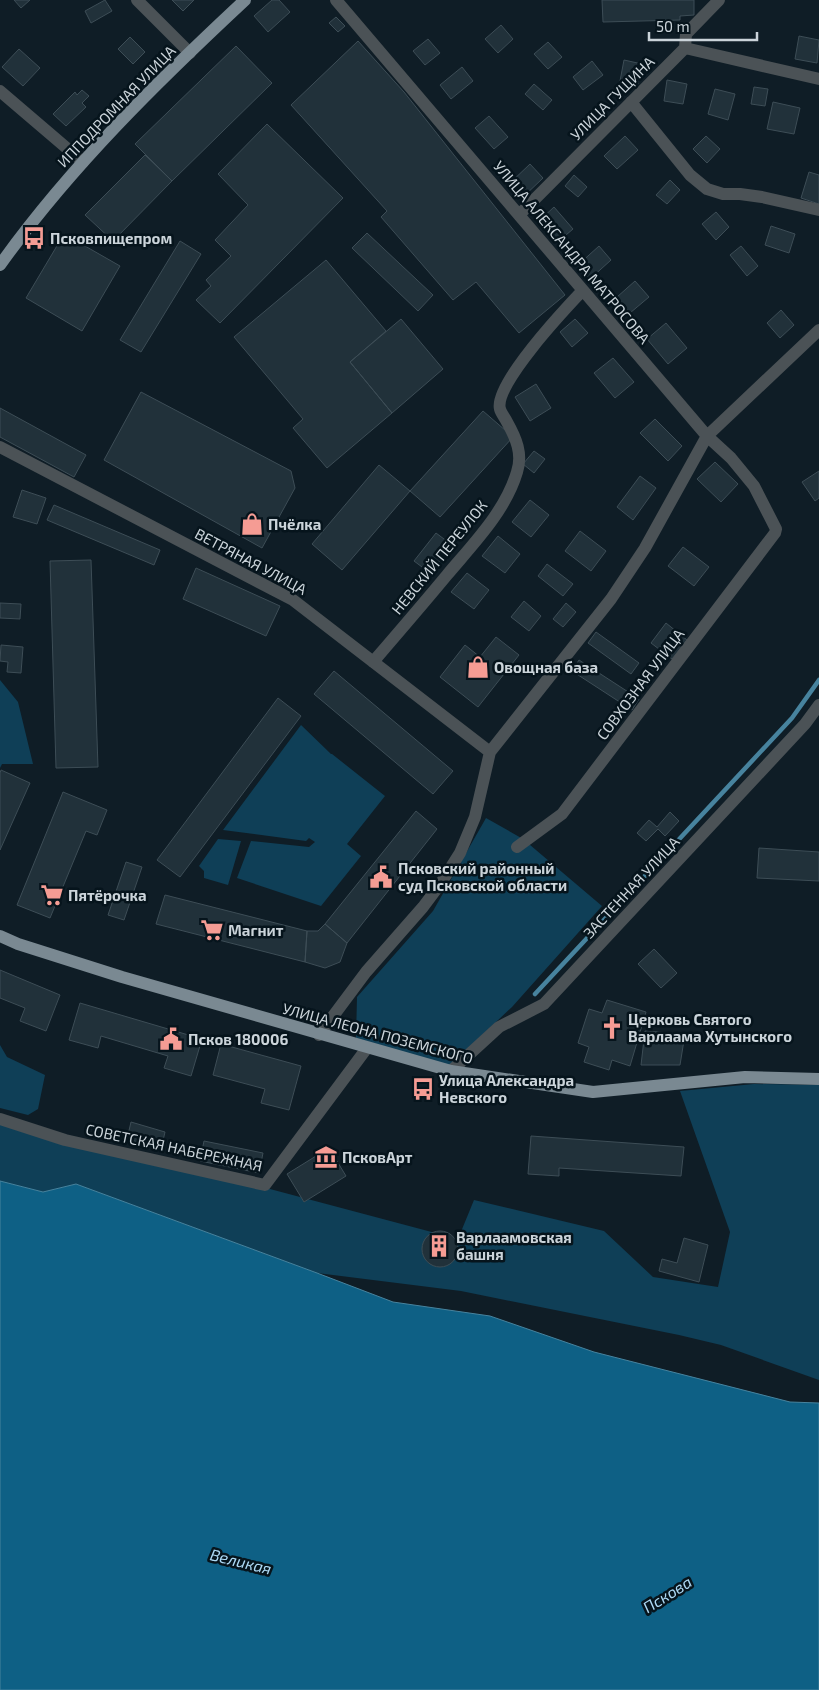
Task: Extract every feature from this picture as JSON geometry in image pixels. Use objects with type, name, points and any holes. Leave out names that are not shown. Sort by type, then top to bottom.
[{"type":"main road","name":"ИППОДРОМНАЯ УЛИЦА","points":[[0,265],[47,204],[104,138],[245,0]]},
{"type":"main road","name":"УЛИЦА ЛЕОНА ПОЗЕМСКОГО","points":[[0,936],[18,944],[122,977],[451,1071],[593,1092],[745,1078],[819,1079]]},
{"type":"street","points":[[137,0],[190,53]]},
{"type":"street","name":"УЛИЦА АЛЕКСАНДРА МАТРОСОВА","points":[[336,0],[707,436],[731,458],[754,486],[776,529]]},
{"type":"street","name":"УЛИЦА ГУЩИНА","points":[[519,215],[685,48],[686,34],[719,0]]},
{"type":"street","points":[[685,48],[819,79]]},
{"type":"street","points":[[0,91],[83,162]]},
{"type":"street","points":[[631,102],[690,175],[707,188],[723,194],[762,197],[819,210]]},
{"type":"street","name":"НЕВСКИЙ ПЕРЕУЛОК","points":[[373,662],[481,536],[507,497],[517,472],[520,456],[516,439],[500,408],[500,398],[506,386],[540,338],[583,290]]},
{"type":"street","points":[[319,1034],[366,972],[423,907],[460,853],[475,817],[490,752],[611,599],[646,548],[707,436],[819,330]]},
{"type":"street","name":"ВЕТРЯНАЯ УЛИЦА","points":[[0,447],[293,600],[490,752]]},
{"type":"street","name":"СОВХОЗНАЯ УЛИЦА","points":[[517,847],[562,814],[775,533],[776,529]]},
{"type":"street","name":"ЗАСТЕННАЯ УЛИЦА","points":[[451,1071],[499,1027],[544,1004],[805,724],[819,705]]},
{"type":"street","name":"СОВЕТСКАЯ НАБЕРЕЖНАЯ","points":[[0,1119],[64,1140],[265,1185],[366,1048]]},
{"type":"shaded area","points":[[0,680],[18,702],[33,764],[2,764],[0,768]]},
{"type":"shaded area","points":[[301,725],[331,754],[385,796],[347,844],[361,856],[321,906],[237,878],[251,841],[309,847],[315,842],[309,838],[306,841],[223,830]]},
{"type":"shaded area","points":[[486,818],[523,839],[602,906],[512,1007],[449,1066],[356,1038],[357,997],[433,911]]},
{"type":"shaded area","points":[[218,839],[241,841],[228,885],[204,878],[204,871],[199,866]]},
{"type":"shaded area","points":[[0,1045],[7,1057],[45,1075],[38,1109],[28,1115],[0,1108]]},
{"type":"shaded area","points":[[754,1084],[819,1085],[819,1380],[721,1345],[679,1335],[461,1291],[317,1273],[76,1184],[43,1192],[0,1181],[0,1117],[458,1239],[474,1200],[604,1231],[653,1277],[718,1287],[730,1232],[680,1091]]},
{"type":"water","points":[[0,1181],[43,1192],[76,1184],[393,1302],[490,1316],[594,1352],[790,1402],[819,1403],[819,1690],[0,1690]]},
{"type":"building","points":[[14,0],[30,0],[21,8]]},
{"type":"building","points":[[105,0],[112,11],[91,23],[85,11]]},
{"type":"building","points":[[172,0],[194,0],[183,11]]},
{"type":"building","points":[[272,0],[279,0],[290,12],[268,32],[254,16]]},
{"type":"building","points":[[602,0],[694,0],[694,15],[680,16],[680,20],[603,22]]},
{"type":"building","points":[[336,17],[345,26],[338,32],[329,23]]},
{"type":"building","points":[[501,25],[513,39],[498,53],[485,39]]},
{"type":"building","points":[[799,36],[819,40],[817,63],[795,59]]},
{"type":"building","points":[[130,37],[145,52],[133,64],[118,49]]},
{"type":"building","points":[[428,39],[440,53],[425,65],[413,51]]},
{"type":"building","points":[[358,41],[404,92],[565,295],[519,333],[476,282],[453,300],[381,217],[387,211],[291,105]]},
{"type":"building","points":[[548,42],[562,57],[548,69],[534,54]]},
{"type":"building","points":[[236,46],[272,83],[172,181],[135,144]]},
{"type":"building","points":[[19,49],[40,68],[23,86],[2,67]]},
{"type":"building","points":[[624,60],[642,64],[638,84],[620,81]]},
{"type":"building","points":[[592,61],[603,75],[583,90],[573,77]]},
{"type":"building","points":[[462,67],[473,81],[451,99],[440,85]]},
{"type":"building","points":[[667,80],[687,84],[683,104],[664,101]]},
{"type":"building","points":[[534,84],[552,100],[543,110],[525,94]]},
{"type":"building","points":[[754,87],[768,89],[765,106],[751,104]]},
{"type":"building","points":[[715,89],[735,94],[728,120],[708,114]]},
{"type":"building","points":[[82,90],[89,96],[82,103],[86,107],[66,126],[53,114],[75,92],[77,95]]},
{"type":"building","points":[[773,102],[800,108],[794,134],[767,129]]},
{"type":"building","points":[[489,116],[508,137],[494,149],[475,128]]},
{"type":"building","points":[[267,124],[343,198],[220,323],[196,300],[211,286],[206,280],[231,256],[215,240],[248,205],[218,174]]},
{"type":"building","points":[[625,136],[638,150],[617,169],[604,156]]},
{"type":"building","points":[[706,136],[720,149],[707,163],[693,149]]},
{"type":"building","points":[[145,155],[172,181],[113,241],[85,215]]},
{"type":"building","points":[[530,164],[543,178],[522,198],[509,184]]},
{"type":"building","points":[[809,172],[819,175],[819,204],[801,198]]},
{"type":"building","points":[[574,175],[587,187],[578,197],[565,186]]},
{"type":"building","points":[[670,180],[680,190],[667,204],[656,195]]},
{"type":"building","points":[[554,207],[573,229],[559,241],[540,220]]},
{"type":"building","points":[[716,212],[729,227],[716,240],[702,224]]},
{"type":"building","points":[[771,226],[795,234],[789,253],[765,245]]},
{"type":"building","points":[[367,233],[433,295],[418,311],[352,248]]},
{"type":"building","points":[[64,234],[120,266],[82,331],[26,298]]},
{"type":"building","points":[[180,241],[201,254],[141,352],[120,340]]},
{"type":"building","points":[[599,246],[611,260],[590,279],[578,265]]},
{"type":"building","points":[[741,246],[758,266],[747,276],[730,255]]},
{"type":"building","points":[[326,260],[386,331],[350,362],[392,413],[327,468],[293,428],[303,419],[234,337]]},
{"type":"building","points":[[635,281],[649,297],[630,313],[617,297]]},
{"type":"building","points":[[781,310],[794,325],[780,338],[767,323]]},
{"type":"building","points":[[401,319],[443,369],[392,413],[350,362]]},
{"type":"building","points":[[575,319],[588,333],[572,347],[560,332]]},
{"type":"building","points":[[666,323],[687,348],[668,364],[647,339]]},
{"type":"building","points":[[613,358],[634,382],[615,398],[594,373]]},
{"type":"building","points":[[536,384],[551,408],[530,421],[515,397]]},
{"type":"building","points":[[141,392],[291,471],[295,488],[262,548],[104,460]]},
{"type":"building","points":[[0,408],[86,455],[74,477],[0,437]]},
{"type":"building","points":[[483,411],[513,437],[440,517],[410,491]]},
{"type":"building","points":[[655,419],[682,446],[668,461],[640,433]]},
{"type":"building","points":[[534,451],[545,459],[534,473],[523,464]]},
{"type":"building","points":[[715,462],[738,484],[721,502],[697,479]]},
{"type":"building","points":[[379,465],[410,491],[342,570],[312,544]]},
{"type":"building","points":[[819,471],[819,498],[815,501],[802,482]]},
{"type":"building","points":[[640,476],[656,488],[633,520],[617,507]]},
{"type":"building","points":[[22,490],[46,498],[37,524],[13,517]]},
{"type":"building","points":[[530,500],[549,515],[531,537],[512,522]]},
{"type":"building","points":[[54,505],[160,550],[154,565],[47,520]]},
{"type":"building","points":[[580,531],[606,551],[591,571],[565,551]]},
{"type":"building","points":[[436,533],[452,545],[430,573],[414,561]]},
{"type":"building","points":[[498,536],[520,554],[505,573],[482,556]]},
{"type":"building","points":[[683,547],[709,567],[694,586],[668,566]]},
{"type":"building","points":[[91,560],[98,767],[56,768],[50,561]]},
{"type":"building","points":[[547,564],[573,584],[563,596],[538,576]]},
{"type":"building","points":[[196,568],[280,606],[266,636],[183,599]]},
{"type":"building","points":[[467,573],[489,590],[474,609],[451,592]]},
{"type":"building","points":[[524,601],[541,616],[529,631],[511,617]]},
{"type":"building","points":[[0,603],[21,604],[20,619],[0,618]]},
{"type":"building","points":[[566,603],[576,612],[563,627],[553,619]]},
{"type":"building","points":[[666,623],[687,640],[672,659],[651,643]]},
{"type":"building","points":[[596,632],[639,663],[631,674],[588,643]]},
{"type":"building","name":"Овощная база","points":[[496,637],[519,655],[478,707],[440,677],[465,645],[480,657]]},
{"type":"building","points":[[1,645],[23,647],[21,673],[7,672],[8,662],[0,661]]},
{"type":"building","points":[[579,660],[639,699],[632,710],[572,671]]},
{"type":"building","points":[[334,671],[453,771],[433,794],[314,694]]},
{"type":"building","points":[[278,698],[301,716],[180,877],[157,860]]},
{"type":"building","points":[[1,770],[30,783],[0,850],[0,773]]},
{"type":"building","points":[[63,792],[107,810],[97,835],[86,831],[50,918],[17,905]]},
{"type":"building","name":"Псковский районный суд Псковской области","points":[[416,811],[437,829],[347,943],[325,924]]},
{"type":"building","points":[[670,812],[679,821],[665,836],[658,829],[646,841],[637,833],[649,820],[657,827]]},
{"type":"building","points":[[759,848],[819,852],[819,881],[757,878]]},
{"type":"building","points":[[126,862],[142,867],[124,920],[108,915]]},
{"type":"building","points":[[165,895],[307,931],[305,962],[156,924]]},
{"type":"building","points":[[325,924],[347,943],[340,962],[325,968],[305,962],[307,931],[318,931]]},
{"type":"building","points":[[654,949],[677,973],[661,988],[638,964]]},
{"type":"building","points":[[0,970],[60,995],[46,1031],[20,1021],[25,1008],[0,998]]},
{"type":"building","name":"Церковь Святого Варлаама Хутынского","points":[[607,1000],[646,1012],[630,1066],[612,1060],[609,1070],[584,1062],[589,1047],[578,1043],[589,1009],[602,1013]]},
{"type":"building","points":[[80,1003],[202,1039],[191,1076],[164,1068],[168,1056],[101,1036],[98,1048],[69,1040]]},
{"type":"building","points":[[645,1031],[685,1034],[680,1065],[641,1065]]},
{"type":"building","points":[[221,1044],[301,1066],[289,1110],[261,1103],[265,1089],[213,1075]]},
{"type":"building","points":[[131,1122],[165,1132],[161,1149],[127,1139]]},
{"type":"building","points":[[531,1136],[684,1147],[681,1176],[559,1168],[559,1176],[528,1174]]},
{"type":"building","points":[[204,1141],[263,1153],[259,1173],[200,1161]]},
{"type":"building","points":[[329,1148],[346,1176],[304,1202],[287,1174]]},
{"type":"building","name":"Варлаамовская башня","points":[[440,1231],[447,1232],[453,1236],[457,1242],[457,1256],[453,1262],[447,1266],[440,1267],[433,1266],[427,1262],[423,1256],[422,1249],[423,1242],[427,1236],[433,1232]]},
{"type":"building","points":[[684,1238],[708,1245],[699,1282],[659,1271],[662,1259],[677,1263]]},
{"type":"waterway","points":[[535,994],[792,718],[819,680]]},
{"type":"place","name":"Псковпищепром","points":[[34,238]]},
{"type":"place","name":"Пчёлка","points":[[252,524]]},
{"type":"place","name":"Овощная база","points":[[478,667]]},
{"type":"place","name":"Псковский районный суд Псковской области","points":[[381,877]]},
{"type":"place","name":"Пятёрочка","points":[[52,895]]},
{"type":"place","name":"Магнит","points":[[212,930]]},
{"type":"place","name":"Церковь Святого Варлаама Хутынского","points":[[612,1028]]},
{"type":"place","name":"Псков 180006","points":[[171,1039]]},
{"type":"place","name":"Улица Александра Невского","points":[[423,1089]]},
{"type":"place","name":"ПсковАрт","points":[[326,1157]]},
{"type":"place","name":"Варлаамовская башня","points":[[439,1246]]},
{"type":"water label","name":"Великая","points":[[241,1561]]},
{"type":"water label","name":"Пскова","points":[[667,1594]]}]
